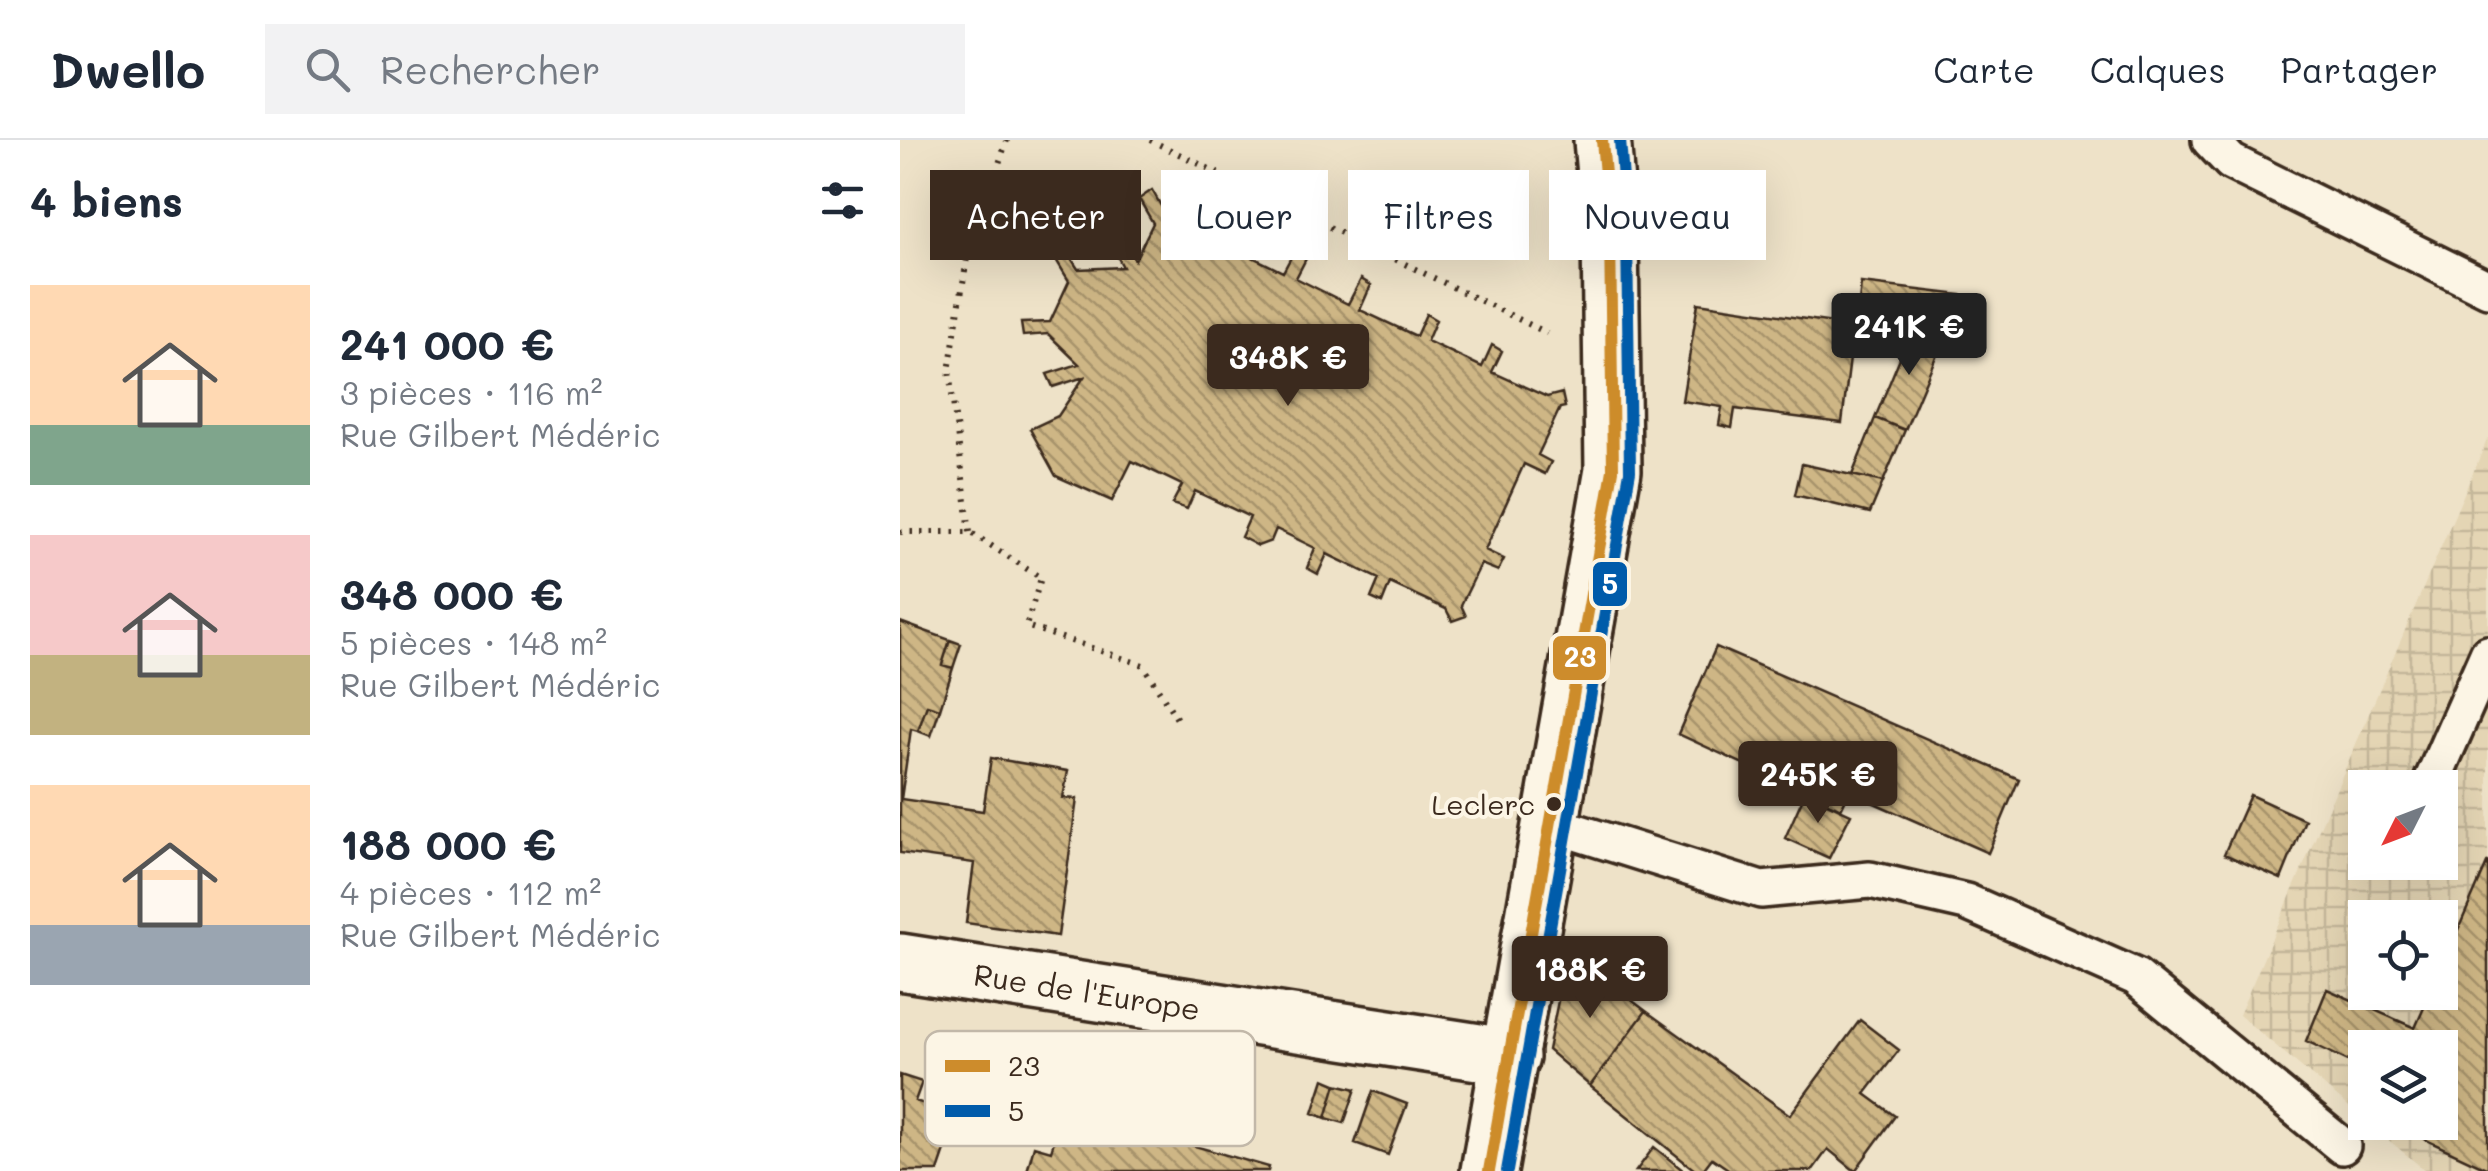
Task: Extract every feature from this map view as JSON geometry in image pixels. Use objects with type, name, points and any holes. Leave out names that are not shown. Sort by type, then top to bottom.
[{"type":"street","points":[[1490,1171],[1613,470],[1610,232],[1602,140]]},
{"type":"street","name":"Rue de l'Europe","points":[[900,962],[1511,1057]]},
{"type":"lane","points":[[2210,140],[2230,162],[2488,289]]},
{"type":"lane","points":[[2437,770],[2488,654]]},
{"type":"lane","points":[[1551,824],[1761,890],[1870,880],[1966,902],[2136,976],[2342,1146]]},
{"type":"path","points":[[970,532],[949,370],[967,258],[1008,140]]},
{"type":"path","points":[[1150,140],[1611,364]]},
{"type":"path","points":[[900,532],[970,532],[1041,578],[1026,626],[1143,665],[1177,719]]},
{"type":"shaded area","points":[[2488,438],[2488,1171],[2426,1171],[2389,1140],[2458,1140],[2458,1030],[2348,1030],[2348,1106],[2239,1015]]},
{"type":"building","points":[[1152,190],[1161,206],[1161,260],[1259,260],[1283,272],[1289,260],[1305,260],[1296,278],[1348,304],[1361,279],[1371,285],[1360,310],[1416,336],[1426,314],[1436,320],[1427,341],[1482,367],[1492,345],[1502,351],[1492,372],[1547,397],[1562,393],[1565,407],[1560,408],[1538,455],[1551,462],[1545,474],[1524,464],[1485,550],[1504,559],[1498,571],[1481,564],[1461,605],[1466,616],[1452,621],[1446,609],[1390,583],[1382,603],[1371,598],[1379,579],[1327,554],[1318,574],[1307,568],[1315,548],[1276,529],[1271,541],[1258,546],[1241,537],[1250,517],[1195,491],[1187,509],[1172,504],[1182,485],[1132,461],[1112,501],[1056,476],[1030,429],[1058,416],[1084,377],[1053,387],[1047,374],[1079,364],[1048,334],[1023,336],[1021,323],[1050,322],[1069,281],[1056,260],[1072,260],[1078,269],[1123,267],[1119,260],[1141,260],[1141,248],[1153,223],[1141,198]]},
{"type":"building","points":[[1861,283],[1961,295],[1945,335],[1857,323]]},
{"type":"building","points":[[1698,303],[1854,326],[1842,423],[1735,409],[1732,428],[1719,425],[1722,407],[1682,401]]},
{"type":"building","points":[[1911,331],[1945,335],[1905,430],[1875,418]]},
{"type":"building","points":[[1875,418],[1905,430],[1883,482],[1852,475]]},
{"type":"building","points":[[1802,464],[1883,482],[1870,513],[1795,495]]},
{"type":"building","points":[[900,622],[950,640],[942,665],[953,668],[940,709],[927,705],[918,731],[911,729],[901,799],[983,811],[991,758],[1068,771],[1063,798],[1077,799],[1058,936],[966,923],[974,863],[900,853]]},
{"type":"building","points":[[950,640],[961,644],[953,668],[942,665]]},
{"type":"building","points":[[1716,647],[2019,779],[1988,853],[1849,792],[1841,809],[1678,734]]},
{"type":"building","points":[[927,705],[940,709],[931,736],[918,731]]},
{"type":"building","points":[[1805,793],[1851,814],[1829,858],[1785,838]]},
{"type":"building","points":[[2250,795],[2305,820],[2281,879],[2224,854]]},
{"type":"building","points":[[2488,861],[2488,1169],[2426,1140],[2458,1140],[2458,1030],[2348,1030],[2348,1061],[2306,1041],[2327,989],[2348,998],[2348,1010],[2374,1010],[2415,1028],[2423,1010],[2458,1010],[2458,930]]},
{"type":"building","points":[[1568,952],[1646,1011],[1590,1086],[1548,1050]]},
{"type":"building","points":[[1646,1011],[1790,1115],[1860,1020],[1899,1050],[1865,1094],[1895,1116],[1855,1171],[1828,1149],[1812,1171],[1731,1171],[1712,1158],[1702,1171],[1696,1171],[1590,1086]]},
{"type":"building","points":[[900,1075],[922,1082],[915,1101],[925,1104],[925,1146],[947,1146],[938,1171],[900,1171]]},
{"type":"building","points":[[1324,1079],[1336,1084],[1326,1118],[1313,1113]]},
{"type":"building","points":[[1336,1084],[1356,1089],[1344,1123],[1326,1118]]},
{"type":"building","points":[[1373,1091],[1407,1104],[1388,1155],[1355,1143]]},
{"type":"building","points":[[1034,1146],[1051,1151],[1053,1146],[1195,1146],[1269,1167],[1268,1171],[1027,1171]]},
{"type":"building","points":[[1654,1147],[1684,1171],[1636,1171]]},
{"type":"transit line","name":"23","points":[[1489,1171],[1613,470],[1610,232],[1602,140]]},
{"type":"transit line","name":"5","points":[[1507,1171],[1630,471],[1627,232],[1620,140]]},
{"type":"place","name":"Leclerc","points":[[1554,804]]}]
